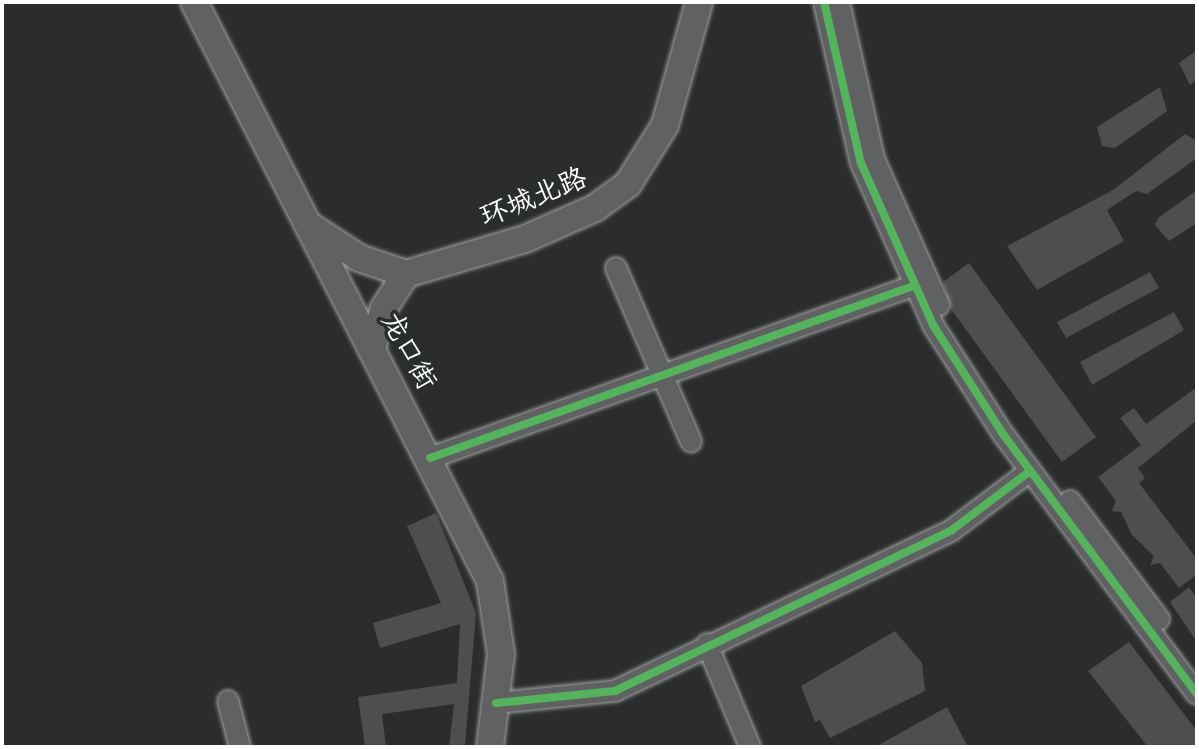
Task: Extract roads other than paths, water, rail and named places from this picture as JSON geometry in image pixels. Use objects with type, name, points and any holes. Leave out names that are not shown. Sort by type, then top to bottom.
[{"type":"main road","name":"龙口街","points":[[194,2],[430,458],[496,599],[501,645],[490,747]]},
{"type":"main road","name":"环城北路","points":[[406,274],[525,239],[595,208],[628,184],[665,125],[699,2]]},
{"type":"main road","points":[[308,224],[345,251],[406,274],[384,308],[372,348]]},
{"type":"street","points":[[824,2],[861,163],[913,286],[979,400],[1197,694]]},
{"type":"street","points":[[839,2],[874,159],[946,318],[1006,415],[1197,671]]},
{"type":"street","points":[[616,268],[691,441]]},
{"type":"street","points":[[430,458],[913,286]]},
{"type":"street","points":[[496,703],[615,691],[707,644],[952,530],[1030,471]]},
{"type":"street","points":[[707,644],[750,747]]},
{"type":"street","points":[[228,701],[240,747]]}]
